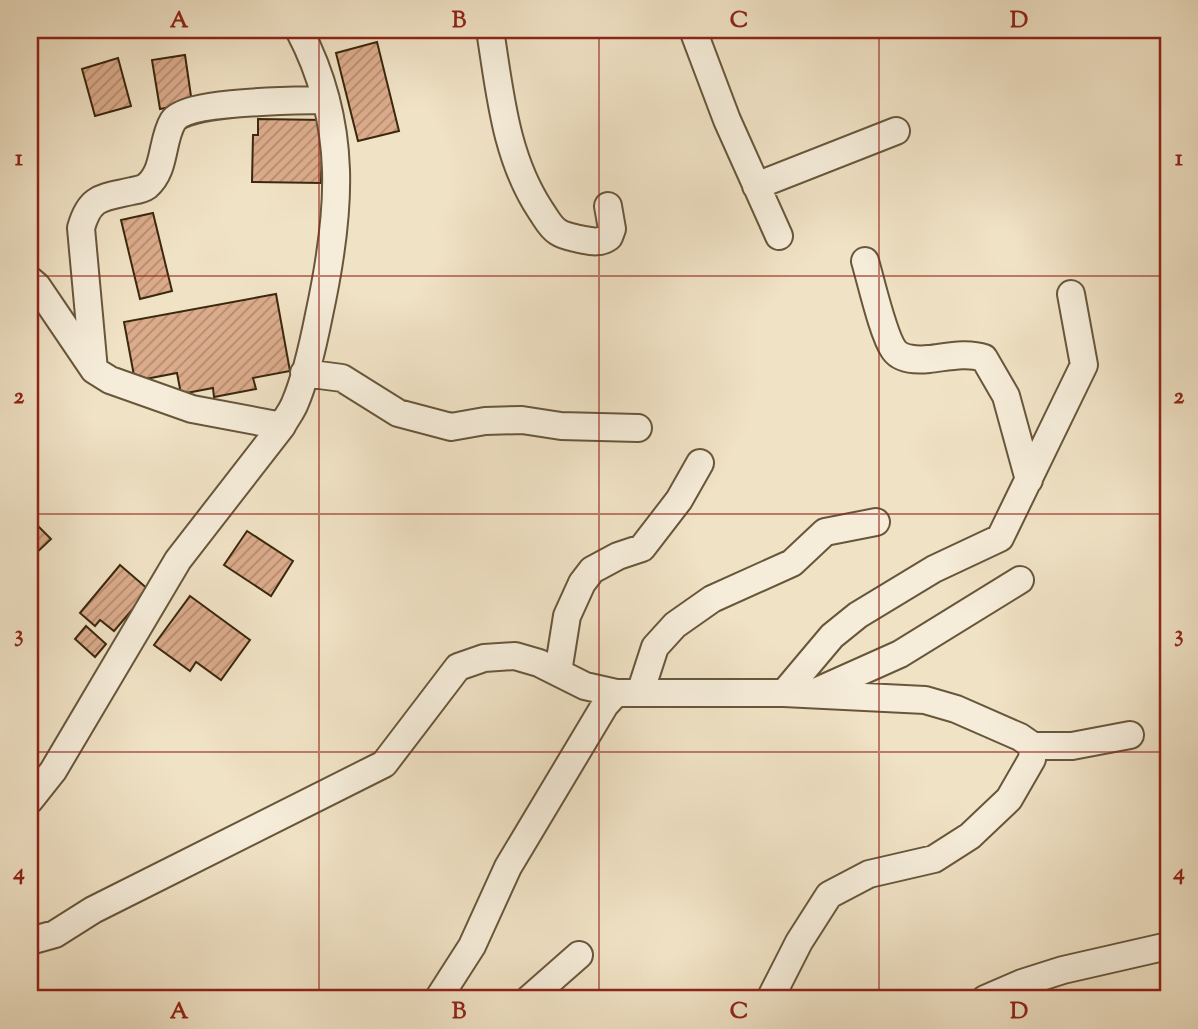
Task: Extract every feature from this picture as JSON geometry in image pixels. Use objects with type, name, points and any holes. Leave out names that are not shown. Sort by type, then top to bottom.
[{"type":"street","points":[[30,800],[53,771],[178,560],[282,426],[295,403],[315,335],[329,270],[337,203],[337,153],[326,100],[311,53],[299,30]]},
{"type":"street","points":[[490,30],[506,127],[516,164],[544,216],[555,230],[565,236],[604,242],[610,237],[612,229],[608,206]]},
{"type":"street","points":[[693,30],[727,120],[779,236]]},
{"type":"street","points":[[94,370],[80,228],[86,209],[100,199],[145,188],[155,177],[174,121],[188,110],[213,106],[326,100]]},
{"type":"street","points":[[756,186],[896,131]]},
{"type":"street","points":[[865,261],[894,351],[899,355],[920,360],[966,355],[984,358],[1006,396],[1029,480]]},
{"type":"street","points":[[30,280],[37,286],[94,370],[110,380],[192,409],[282,426]]},
{"type":"street","points":[[784,694],[825,643],[858,615],[934,569],[1000,538],[1083,365],[1071,294]]},
{"type":"street","points":[[304,373],[342,378],[398,413],[451,427],[485,421],[522,420],[561,426],[638,428]]},
{"type":"street","points":[[558,672],[568,616],[582,583],[592,570],[618,556],[642,548],[679,500],[700,463]]},
{"type":"street","points":[[438,999],[472,946],[508,867],[597,717],[628,693],[663,636],[712,599],[792,564],[825,532],[876,523]]},
{"type":"street","points":[[811,694],[900,654],[1020,580]]},
{"type":"street","points":[[30,941],[55,934],[93,910],[384,764],[458,667],[484,658],[515,656],[539,663],[585,686],[628,693],[811,694],[925,700],[956,709],[1020,737],[1033,746],[1072,746],[1130,735]]},
{"type":"street","points":[[770,999],[799,942],[829,895],[869,874],[934,859],[970,836],[1009,799],[1032,760],[1033,746]]},
{"type":"street","points":[[985,999],[1063,970],[1168,946]]},
{"type":"street","points":[[528,999],[579,955]]},
{"type":"building","points":[[377,42],[399,131],[358,141],[336,53]]},
{"type":"building","points":[[185,55],[192,103],[160,109],[152,60]]},
{"type":"building","points":[[118,58],[131,106],[95,116],[82,69]]},
{"type":"building","points":[[258,119],[323,120],[321,183],[252,182],[253,135],[258,135]]},
{"type":"building","points":[[153,213],[172,291],[140,299],[121,220]]},
{"type":"building","points":[[276,294],[290,371],[253,378],[256,389],[214,397],[213,388],[181,394],[177,373],[135,381],[124,322]]},
{"type":"building","points":[[30,518],[51,539],[30,559]]},
{"type":"building","points":[[247,531],[293,561],[271,596],[224,565]]},
{"type":"building","points":[[120,565],[149,590],[114,631],[100,620],[95,626],[80,613]]},
{"type":"building","points":[[190,596],[250,640],[221,680],[196,662],[190,671],[154,645]]},
{"type":"building","points":[[86,626],[106,644],[95,657],[75,639]]}]
